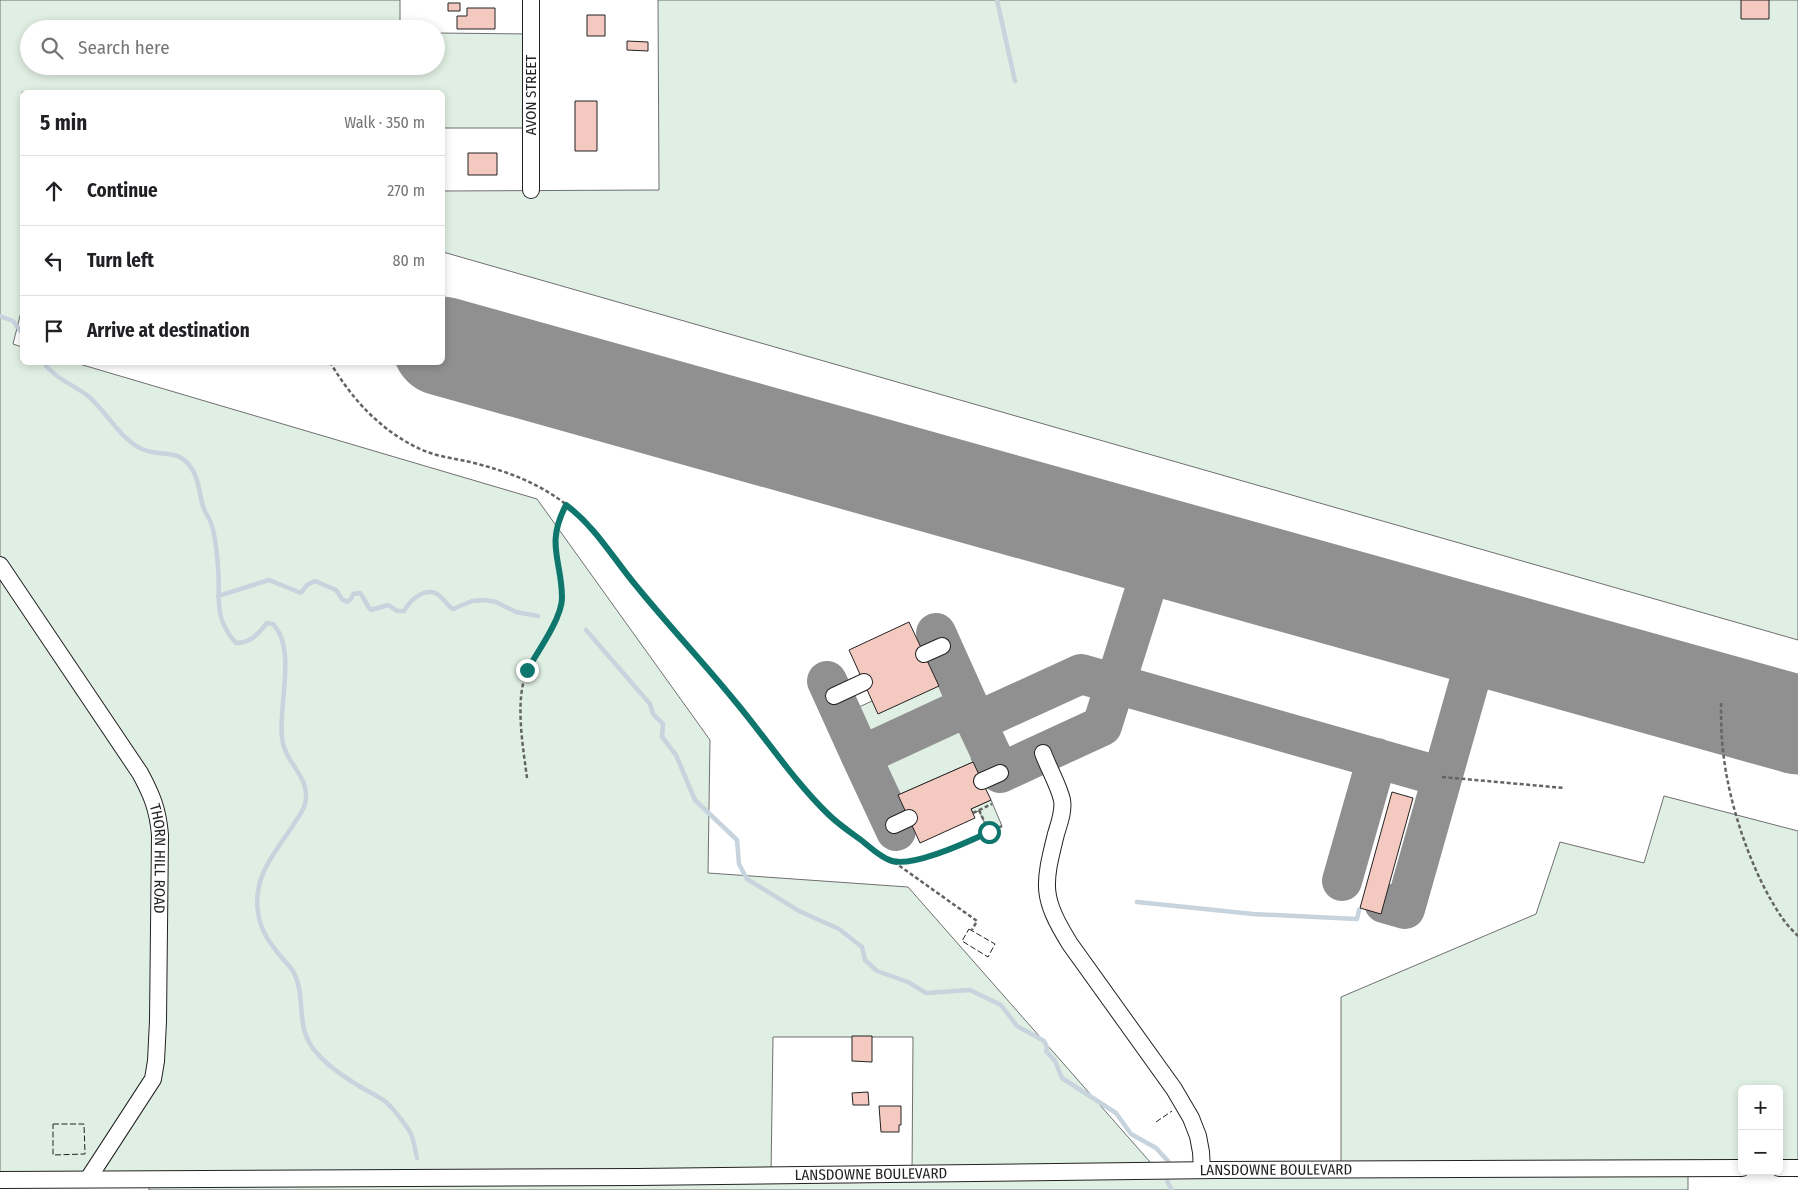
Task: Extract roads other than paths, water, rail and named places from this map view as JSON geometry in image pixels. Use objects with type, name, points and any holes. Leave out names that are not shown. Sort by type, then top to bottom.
[{"type":"street","name":"AVON STREET","points":[[530,0],[531,190]]},
{"type":"street","name":"THORN HILL ROAD","points":[[0,565],[140,773],[150,791],[159,817],[158,1020],[155,1070],[149,1087],[88,1179]]},
{"type":"street","points":[[924,654],[942,646]]},
{"type":"street","points":[[834,696],[864,682]]},
{"type":"street","points":[[1043,753],[1062,799],[1060,819],[1048,870],[1046,892],[1049,905],[1070,944],[1174,1089],[1191,1118],[1202,1152],[1202,1170]]},
{"type":"street","points":[[982,781],[1000,773]]},
{"type":"street","points":[[894,825],[909,818]]},
{"type":"street","name":"LANSDOWNE BOULEVARD","points":[[0,1180],[637,1177],[1202,1170],[1738,1168]]},
{"type":"street","points":[[1783,1168],[1798,1168]]},
{"type":"waterway","points":[[997,0],[1015,81]]},
{"type":"waterway","points":[[0,316],[13,321],[20,330]]},
{"type":"waterway","points":[[46,365],[59,377],[88,396],[135,445],[149,452],[175,455],[187,462],[197,478],[202,504],[214,534],[218,562],[219,607],[223,624],[236,643],[250,640],[267,623],[273,624],[280,635],[284,648],[285,663],[281,725],[282,738],[287,755],[305,786],[306,794],[303,810],[272,857],[262,877],[257,899],[259,919],[270,942],[294,973],[298,983],[303,1023],[309,1043],[332,1068],[381,1098],[389,1105],[410,1132],[417,1158]]},
{"type":"waterway","points":[[218,596],[269,580],[301,593],[307,585],[315,581],[336,590],[342,599],[347,602],[353,594],[360,593],[371,610],[388,605],[397,611],[404,611],[420,594],[431,592],[437,594],[453,609],[472,601],[485,600],[496,602],[516,612],[538,616]]},
{"type":"waterway","points":[[586,630],[650,704],[653,714],[663,724],[662,737],[676,755],[695,800],[737,840],[739,864],[747,879],[799,911],[839,929],[862,947],[865,960],[877,971],[908,982],[926,993],[970,990],[1001,1005],[1017,1026],[1044,1041],[1047,1047],[1046,1051],[1055,1061],[1062,1078],[1116,1113],[1131,1134],[1156,1148],[1168,1161]]},
{"type":"waterway","points":[[1137,902],[1253,914],[1357,919],[1359,910]]},
{"type":"waterway","points":[[1167,1181],[1172,1190]]}]
